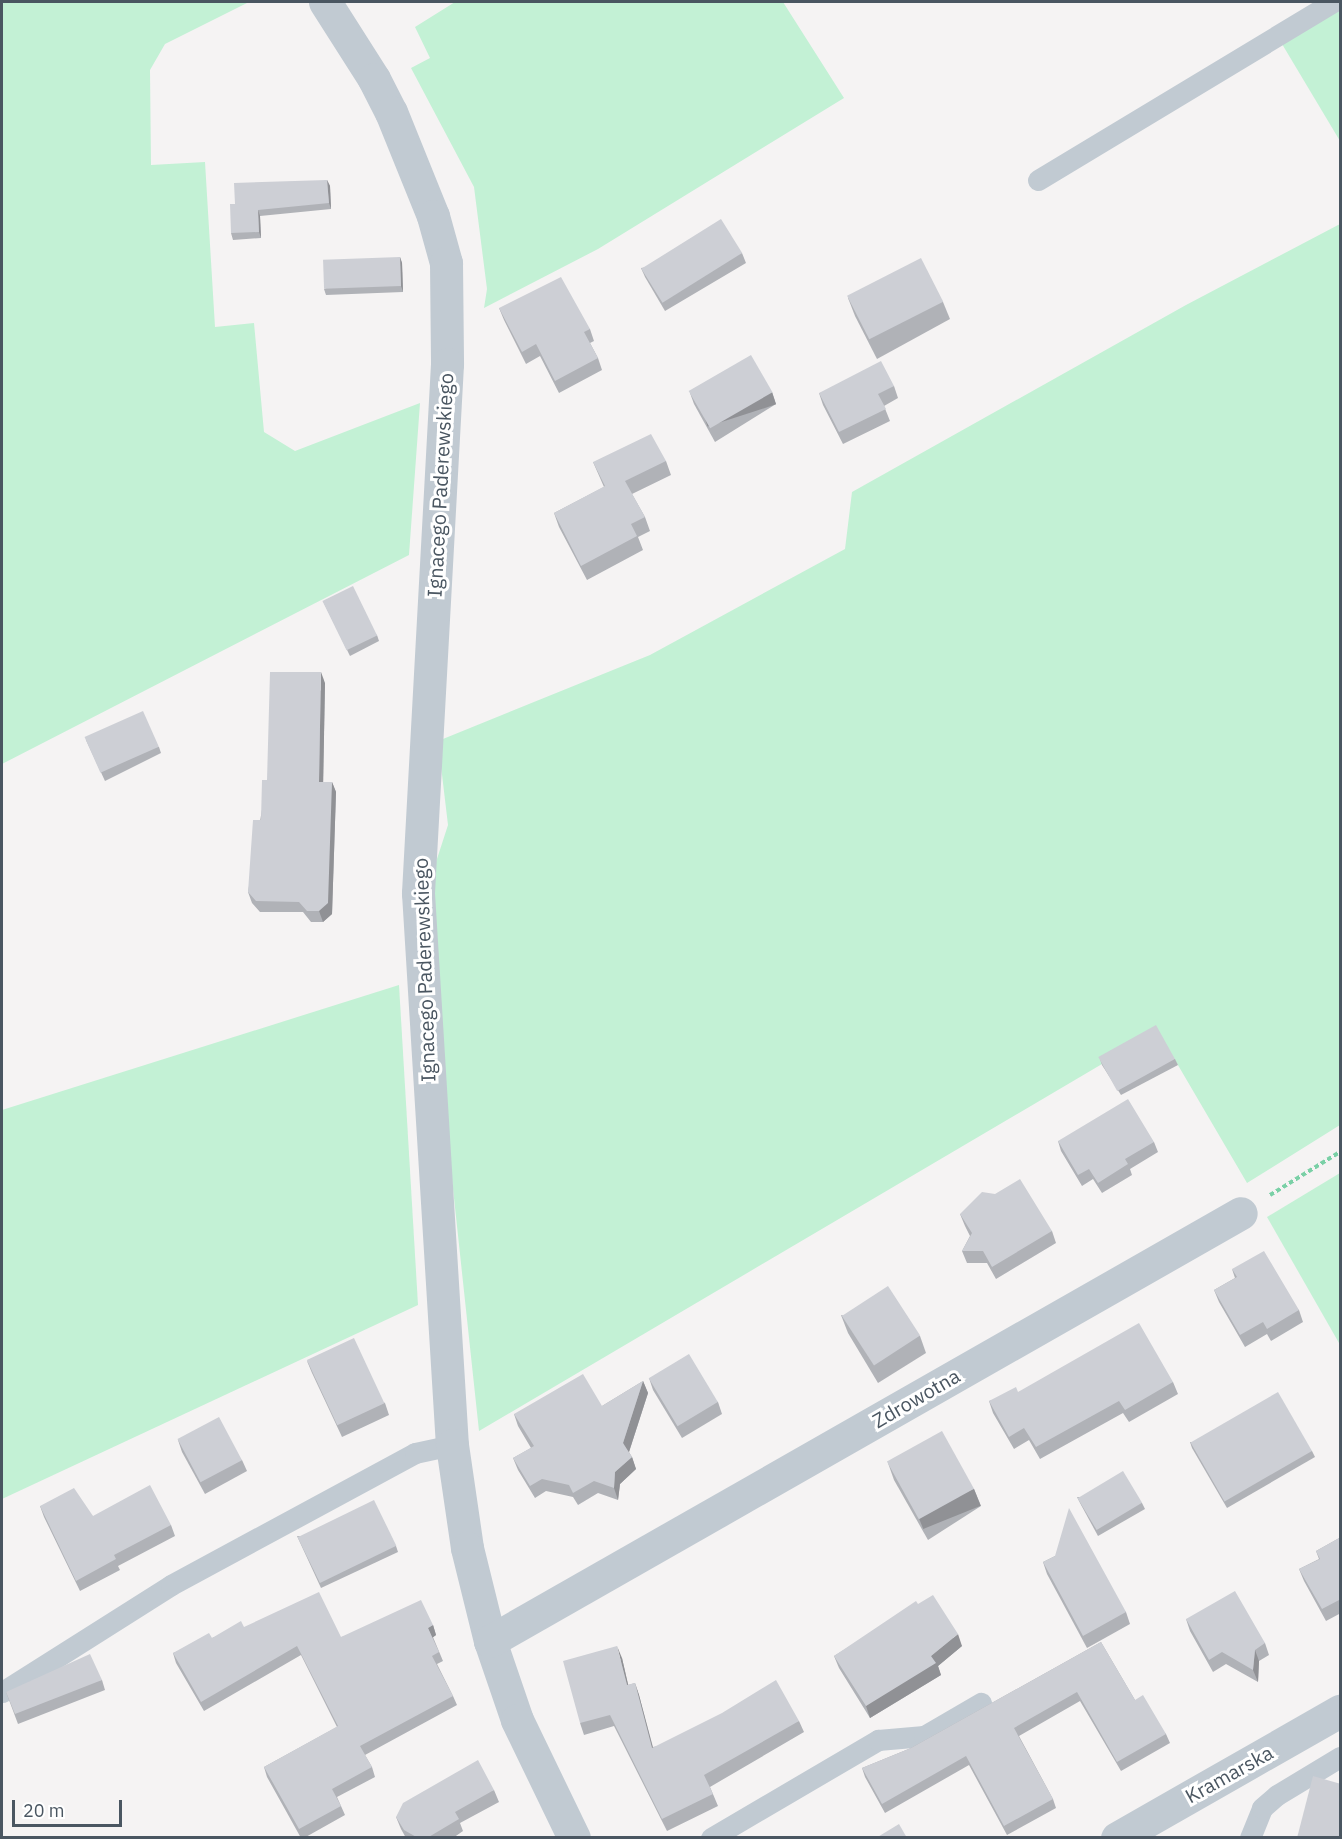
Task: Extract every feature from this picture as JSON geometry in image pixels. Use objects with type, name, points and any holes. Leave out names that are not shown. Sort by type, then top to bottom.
[{"type":"street","name":"Ignacego Paderewskiego","points":[[325,2],[374,79],[391,112],[433,216],[446,263],[447,364],[418,894],[452,1445],[467,1548],[490,1641],[524,1737],[574,1838]]},
{"type":"street","name":"Zdrowotna","points":[[490,1641],[1241,1213]]},
{"type":"street","name":"Kramarska","points":[[1117,1838],[1341,1711]]},
{"type":"lane","points":[[1038,180],[1333,2]]},
{"type":"lane","points":[[2,1692],[171,1585],[415,1453],[452,1445]]},
{"type":"lane","points":[[711,1838],[878,1740],[924,1736],[981,1703]]},
{"type":"lane","points":[[1250,1838],[1262,1808],[1276,1795],[1341,1757]]},
{"type":"path","points":[[1241,1213],[1341,1152]]},
{"type":"green space","points":[[2,2],[249,2],[165,44],[150,70],[151,165],[205,162],[215,327],[254,323],[264,432],[295,451],[420,403],[409,555],[2,764]]},
{"type":"green space","points":[[455,2],[783,2],[844,98],[598,249],[484,308],[487,289],[474,187],[411,68],[430,58],[415,27]]},
{"type":"green space","points":[[1340,8],[1340,141],[1282,44]]},
{"type":"green space","points":[[1340,224],[1340,1125],[1247,1183],[1158,1031],[479,1431],[425,928],[436,862],[448,825],[438,741],[650,655],[845,549],[852,492],[1186,305]]},
{"type":"green space","points":[[399,985],[418,1305],[2,1499],[2,1110]]},
{"type":"green space","points":[[1340,1173],[1340,1342],[1339,1343],[1267,1217]]},
{"type":"building","points":[[327,180],[329,203],[258,210],[259,232],[231,233],[230,204],[235,204],[234,183]]},
{"type":"building","points":[[721,219],[742,253],[662,303],[641,269]]},
{"type":"building","points":[[400,257],[401,286],[324,289],[323,260]]},
{"type":"building","points":[[921,258],[943,302],[869,339],[847,296]]},
{"type":"building","points":[[561,277],[590,329],[584,332],[598,358],[555,381],[536,344],[522,352],[499,308]]},
{"type":"building","points":[[751,355],[773,392],[710,428],[689,391]]},
{"type":"building","points":[[881,361],[894,386],[878,394],[886,409],[839,432],[819,393]]},
{"type":"building","points":[[651,434],[666,461],[625,481],[645,517],[631,524],[637,536],[581,566],[554,513],[605,486],[593,462]]},
{"type":"building","points":[[353,586],[377,635],[347,650],[322,601]]},
{"type":"building","points":[[270,672],[321,672],[319,782],[332,782],[328,903],[319,911],[307,911],[299,902],[256,901],[248,892],[253,820],[261,820],[262,780],[267,780]]},
{"type":"building","points":[[143,711],[159,747],[100,773],[85,737]]},
{"type":"building","points":[[1156,1025],[1175,1059],[1117,1091],[1098,1057]]},
{"type":"building","points":[[1128,1099],[1154,1142],[1125,1159],[1128,1164],[1098,1183],[1089,1169],[1078,1175],[1058,1141]]},
{"type":"building","points":[[1020,1179],[1052,1231],[992,1267],[983,1251],[962,1251],[972,1233],[960,1214],[982,1192],[995,1194]]},
{"type":"building","points":[[1264,1251],[1299,1310],[1267,1329],[1263,1322],[1240,1335],[1214,1290],[1237,1277],[1232,1269]]},
{"type":"building","points":[[888,1286],[920,1335],[874,1365],[842,1316]]},
{"type":"building","points":[[1139,1323],[1173,1382],[1125,1410],[1119,1401],[1036,1447],[1024,1428],[1009,1437],[989,1401],[1016,1387],[1018,1392]]},
{"type":"building","points":[[354,1338],[384,1403],[337,1425],[307,1360]]},
{"type":"building","points":[[689,1354],[718,1402],[678,1426],[649,1378]]},
{"type":"building","points":[[583,1374],[602,1406],[643,1381],[623,1443],[632,1457],[615,1472],[614,1488],[594,1481],[573,1493],[569,1485],[542,1479],[530,1486],[513,1458],[534,1446],[514,1414]]},
{"type":"building","points":[[1278,1392],[1312,1451],[1225,1501],[1191,1442]]},
{"type":"building","points":[[219,1417],[242,1460],[201,1482],[178,1439]]},
{"type":"building","points":[[942,1431],[974,1489],[919,1519],[887,1462]]},
{"type":"building","points":[[1123,1471],[1142,1503],[1097,1530],[1078,1498]]},
{"type":"building","points":[[150,1485],[171,1525],[114,1555],[116,1559],[76,1581],[40,1506],[74,1488],[93,1516]]},
{"type":"building","points":[[374,1500],[396,1546],[320,1583],[298,1537]]},
{"type":"building","points":[[1069,1508],[1126,1612],[1083,1636],[1043,1562],[1055,1556]]},
{"type":"building","points":[[1341,1537],[1341,1599],[1322,1609],[1299,1569],[1320,1559],[1316,1551]]},
{"type":"building","points":[[1235,1591],[1265,1643],[1255,1650],[1253,1670],[1222,1652],[1209,1660],[1186,1619]]},
{"type":"building","points":[[319,1592],[341,1637],[421,1600],[433,1625],[428,1628],[439,1652],[432,1656],[453,1696],[360,1746],[372,1767],[332,1789],[341,1806],[299,1829],[264,1767],[338,1726],[297,1646],[201,1702],[173,1653],[209,1633],[212,1638],[241,1621],[244,1627]]},
{"type":"building","points":[[933,1595],[958,1634],[931,1656],[936,1663],[866,1706],[834,1656],[916,1601],[918,1604]]},
{"type":"building","points":[[1101,1642],[1135,1700],[1143,1695],[1166,1734],[1117,1762],[1077,1692],[1014,1728],[1053,1799],[1004,1826],[966,1756],[882,1804],[862,1768],[911,1748]]},
{"type":"building","points":[[617,1646],[627,1685],[635,1683],[652,1748],[722,1713],[776,1680],[799,1721],[704,1775],[713,1794],[662,1819],[610,1715],[580,1723],[563,1661]]},
{"type":"building","points":[[90,1654],[102,1680],[15,1714],[6,1692]]},
{"type":"building","points":[[478,1760],[494,1790],[455,1812],[459,1819],[427,1838],[418,1838],[404,1830],[396,1817],[403,1803]]},
{"type":"building","points":[[1313,1776],[1341,1784],[1341,1838],[1297,1838]]},
{"type":"building","points":[[899,1824],[907,1838],[876,1838]]}]
